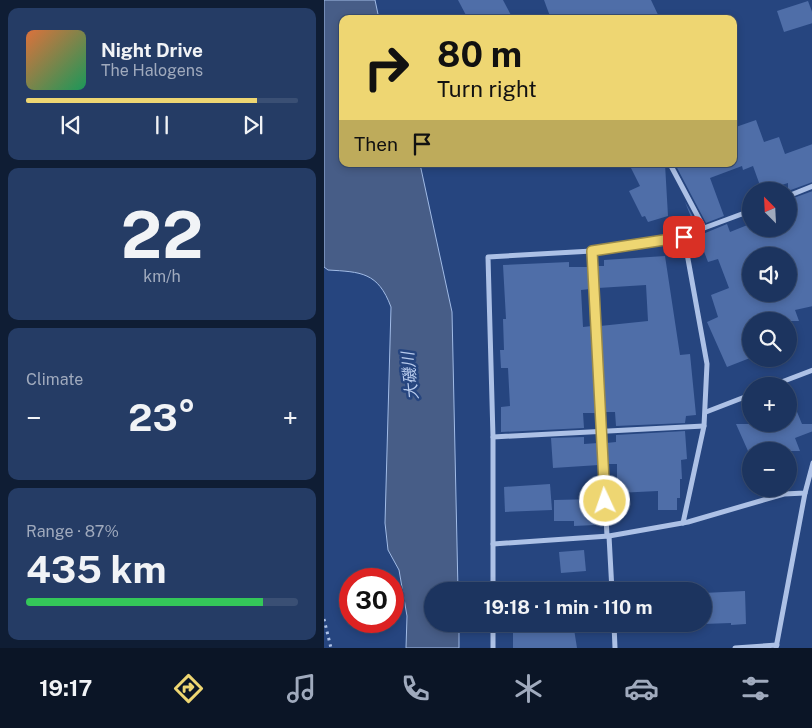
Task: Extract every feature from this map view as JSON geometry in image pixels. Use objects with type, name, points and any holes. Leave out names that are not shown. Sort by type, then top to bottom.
[{"type":"street","points":[[672,167],[704,228]]},
{"type":"street","points":[[797,192],[812,186]]},
{"type":"street","points":[[493,582],[493,438],[488,257],[592,251],[684,237],[742,214]]},
{"type":"street","points":[[683,523],[704,426],[707,364],[684,237]]},
{"type":"street","points":[[592,251],[601,432],[611,582]]},
{"type":"street","points":[[794,377],[812,370]]},
{"type":"street","points":[[706,412],[742,397]]},
{"type":"street","points":[[493,438],[704,426]]},
{"type":"street","points":[[734,648],[776,646],[812,463]]},
{"type":"street","points":[[493,544],[608,536],[683,523],[784,494],[805,493]]},
{"type":"street","points":[[492,648],[493,632]]},
{"type":"street","points":[[614,632],[615,648]]},
{"type":"path","points":[[324,619],[331,648]]},
{"type":"water","name":"大磯川","points":[[324,0],[375,0],[378,15],[339,15],[339,167],[421,167],[452,312],[458,582],[424,582],[424,632],[459,632],[459,648],[406,648],[407,616],[404,599],[404,568],[398,568],[388,550],[385,523],[391,307],[386,295],[374,280],[359,273],[328,270],[324,267]]},
{"type":"building","points":[[458,0],[503,0],[511,15],[466,15]]},
{"type":"building","points":[[544,0],[651,0],[658,15],[550,15]]},
{"type":"building","points":[[808,1],[813,14],[813,23],[784,32],[777,11]]},
{"type":"building","points":[[756,120],[764,142],[779,137],[785,154],[813,144],[813,182],[797,188],[797,182],[759,182],[753,166],[743,170],[742,166],[710,178],[724,216],[706,223],[677,167],[737,167],[737,127]]},
{"type":"building","points":[[630,167],[665,167],[668,216],[648,222],[645,216],[642,217],[629,191],[640,186]]},
{"type":"building","points":[[813,191],[813,306],[795,310],[796,312],[742,312],[742,361],[727,367],[707,322],[718,317],[711,295],[729,288],[718,259],[708,262],[698,236],[727,224],[730,232],[742,227],[742,238],[796,238],[797,197]]},
{"type":"building","points":[[685,202],[698,226],[695,227]]},
{"type":"building","points":[[665,256],[680,355],[690,354],[696,415],[686,416],[685,423],[616,426],[615,412],[605,412],[600,326],[648,321],[646,285],[598,288],[597,266],[604,266],[604,260]]},
{"type":"building","points":[[569,262],[569,267],[588,267],[590,289],[581,290],[583,327],[592,326],[596,413],[583,413],[584,428],[501,432],[501,407],[510,406],[508,368],[501,368],[500,350],[504,350],[503,319],[506,319],[503,265]]},
{"type":"building","points":[[797,412],[802,424],[813,424],[813,431],[795,438],[797,442],[744,442],[736,424],[742,424],[742,432],[797,432]]},
{"type":"building","points":[[685,431],[687,459],[681,460],[682,479],[680,479],[680,498],[677,498],[677,510],[658,510],[658,491],[617,493],[617,464],[608,464],[606,443],[616,442],[616,435]]},
{"type":"building","points":[[584,437],[584,444],[598,443],[599,465],[553,468],[551,438]]},
{"type":"building","points":[[550,484],[552,510],[505,512],[504,487]]},
{"type":"building","points":[[597,499],[598,521],[594,521],[595,525],[574,526],[574,521],[554,521],[554,500]]},
{"type":"building","points":[[584,550],[586,571],[561,573],[559,552]]},
{"type":"building","points":[[745,591],[746,624],[712,624],[712,593]]},
{"type":"building","points":[[513,632],[574,632],[577,648],[513,648]]},
{"type":"route","points":[[605,501],[592,251],[684,237]]}]
